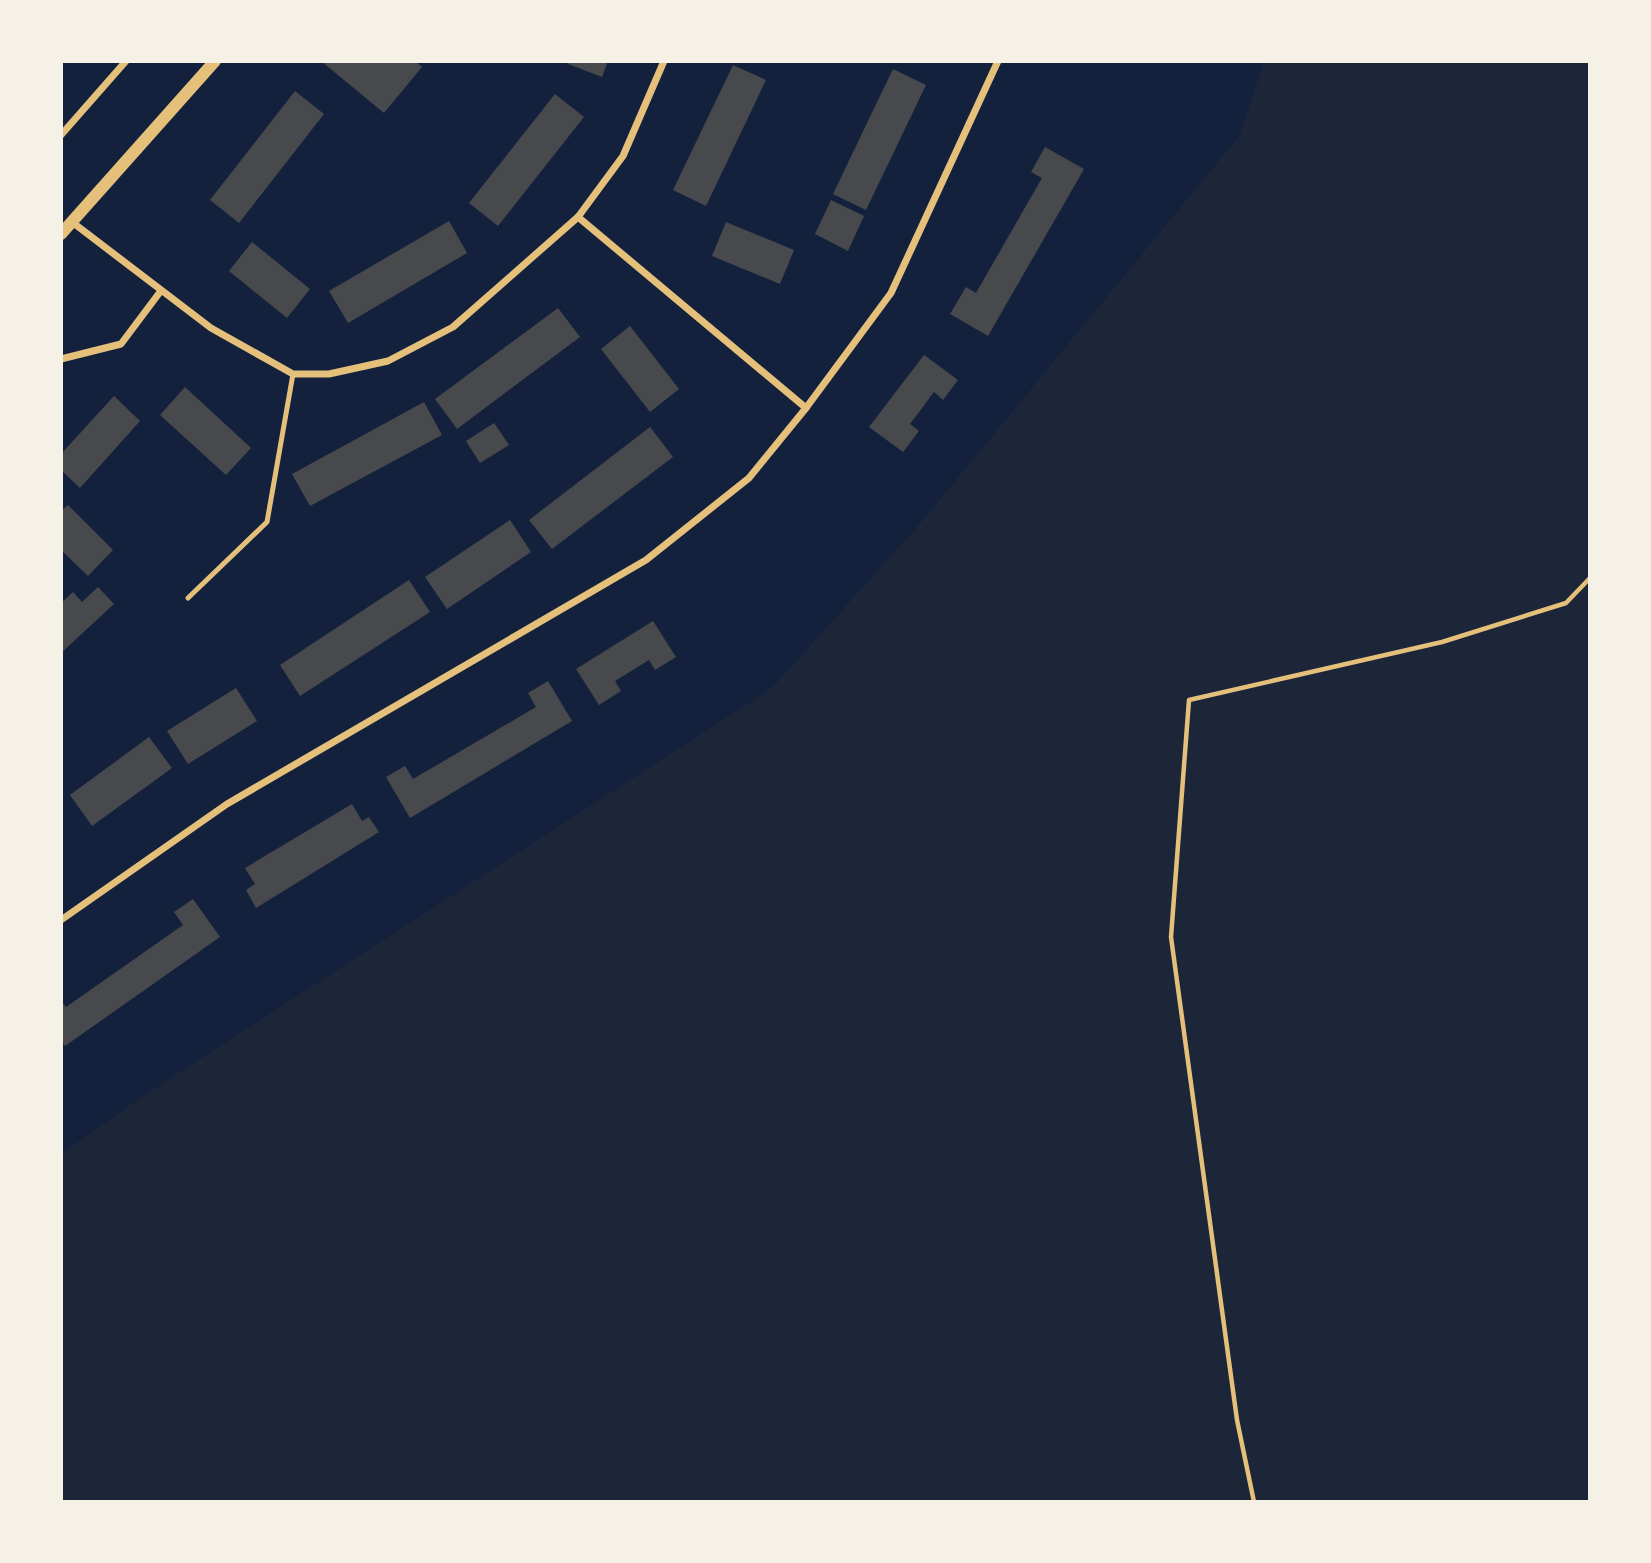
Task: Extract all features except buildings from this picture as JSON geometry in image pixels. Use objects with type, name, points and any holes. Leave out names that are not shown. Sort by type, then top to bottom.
[{"type":"street","points":[[61,135],[126,61]]},
{"type":"street","points":[[61,234],[215,61]]},
{"type":"street","points":[[72,222],[160,292],[211,328],[293,374],[329,374],[387,361],[453,327],[578,217],[623,156],[664,61]]},
{"type":"street","points":[[61,920],[227,804],[646,560],[749,478],[806,408],[891,293],[998,61]]},
{"type":"street","points":[[578,217],[806,408]]},
{"type":"street","points":[[61,359],[121,344],[160,292]]},
{"type":"lane","points":[[188,598],[267,522],[293,374]]},
{"type":"path","points":[[1254,1502],[1237,1420],[1171,937],[1189,700],[1441,642],[1566,603],[1590,578]]},
{"type":"shaded area","points":[[1264,61],[1590,61],[1590,1502],[61,1502],[61,1154],[146,1094],[772,688],[924,519],[1240,135]]}]
